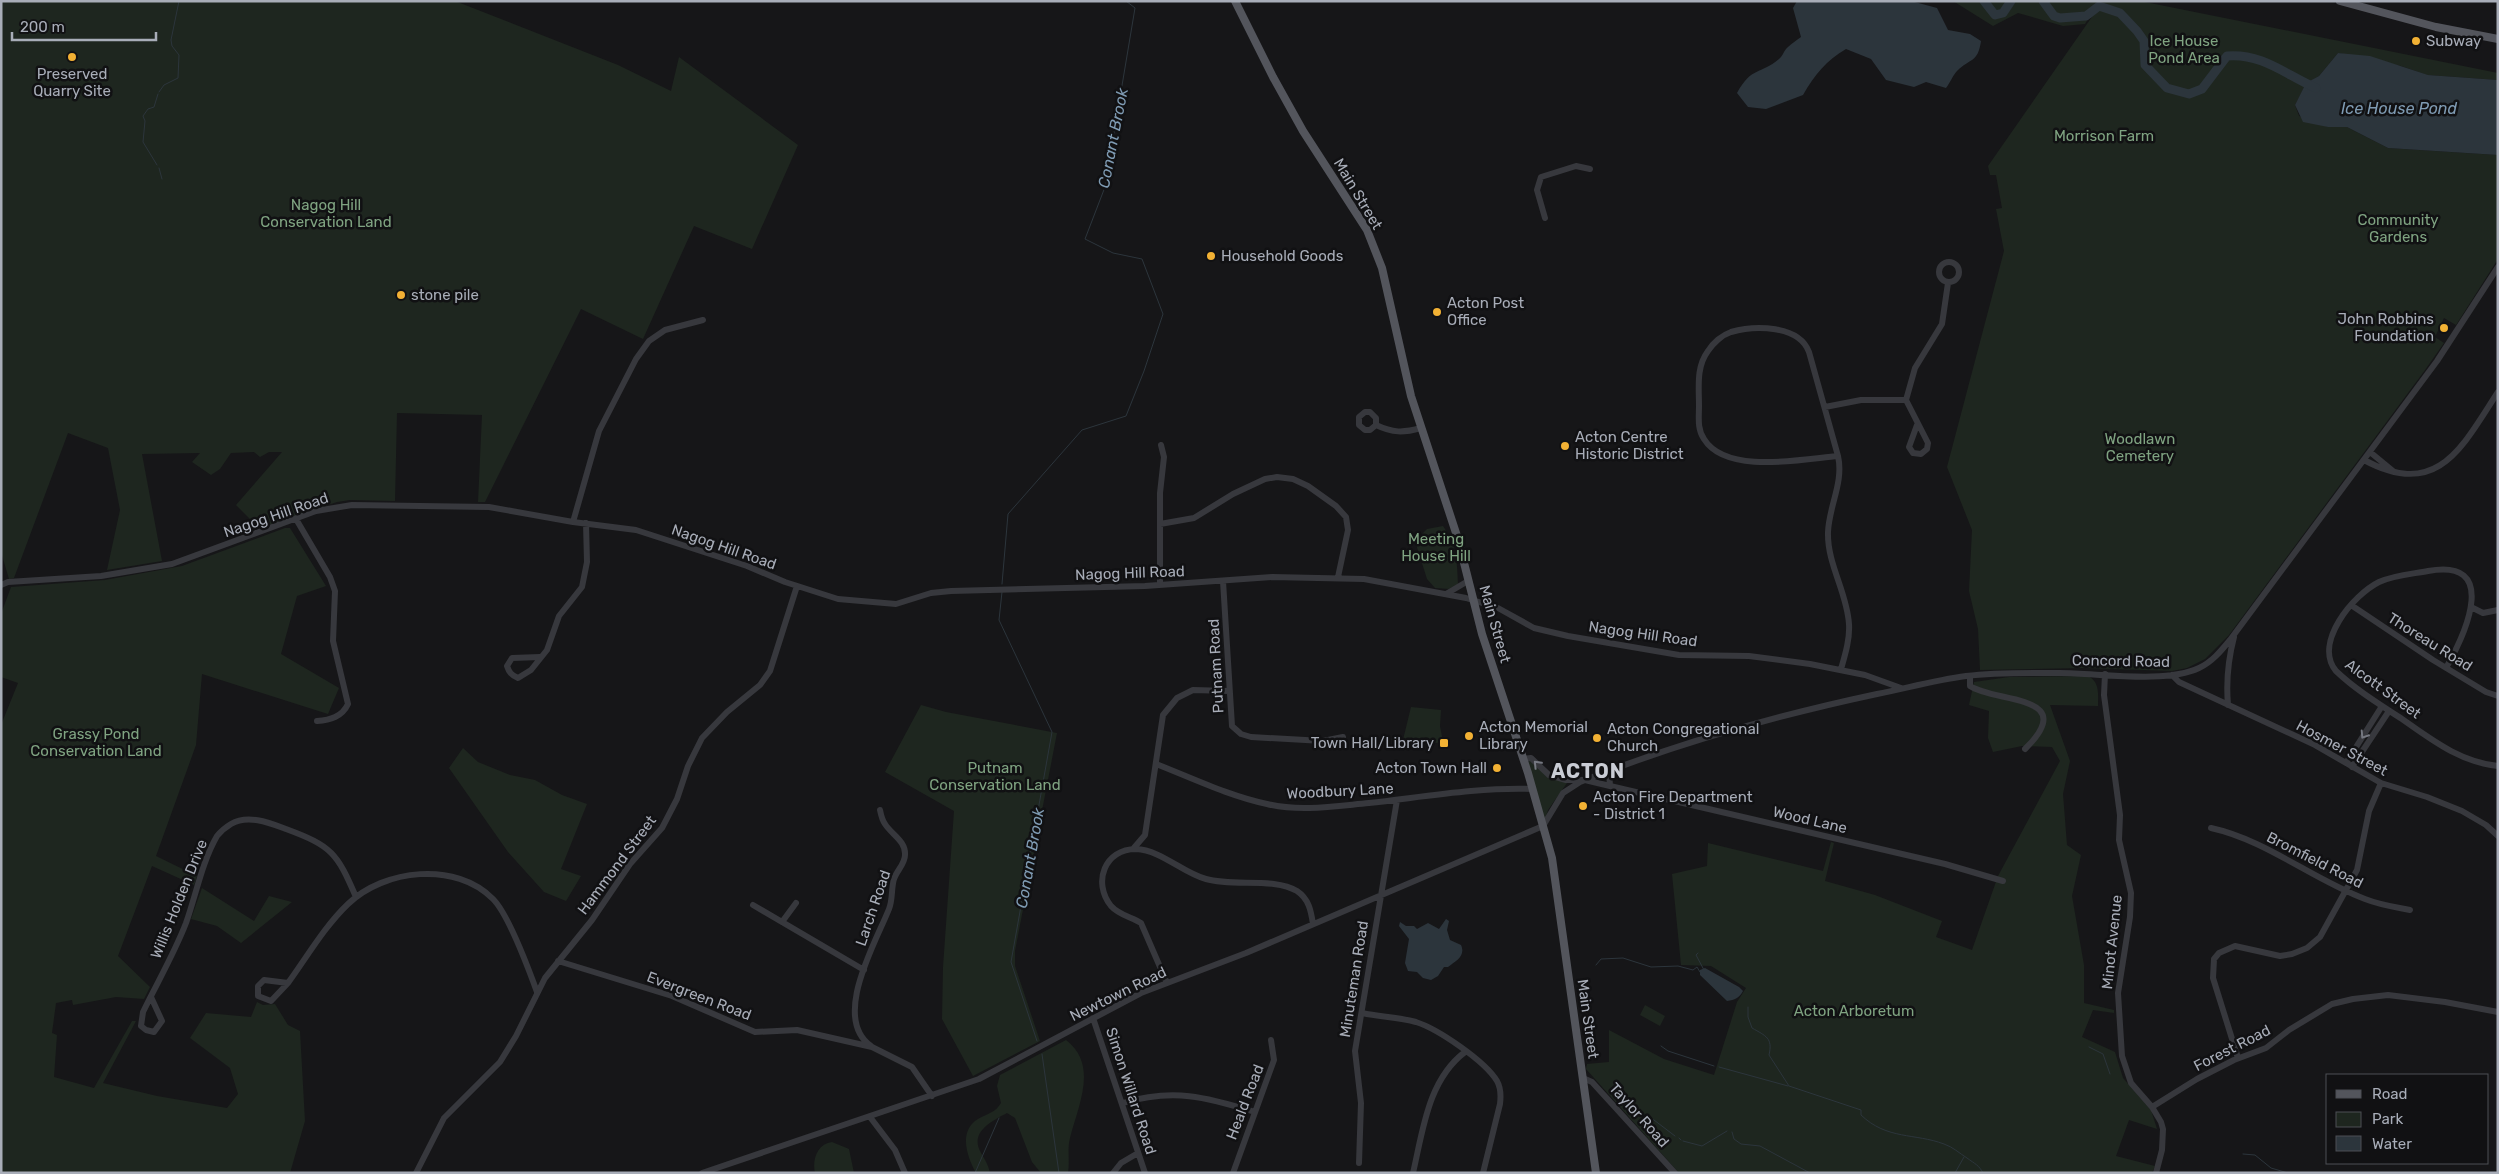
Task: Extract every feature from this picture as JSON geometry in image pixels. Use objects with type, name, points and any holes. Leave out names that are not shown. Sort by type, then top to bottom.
[{"type":"main road","name":"Main Street","points":[[1235,1],[1273,77],[1303,131],[1367,230],[1382,268],[1411,396],[1458,539],[1474,602],[1533,789],[1552,858],[1596,1173]]},
{"type":"main road","points":[[2340,1],[2436,28],[2498,39]]},
{"type":"street","points":[[1240,10],[1242,1]]},
{"type":"street","points":[[1545,218],[1537,190],[1541,177],[1576,166],[1590,169]]},
{"type":"street","name":"Concord Road","points":[[1543,826],[1563,793],[1585,780],[1731,728],[1820,705],[1970,676],[2002,674],[2172,675],[2202,666],[2218,654],[2370,452],[2437,361],[2498,267]]},
{"type":"street","points":[[1917,425],[1906,400],[1914,368],[1942,324],[1948,283]]},
{"type":"street","points":[[573,522],[599,431],[624,386],[636,359],[648,341],[665,330],[702,320]]},
{"type":"street","points":[[1838,456],[1756,462],[1734,459],[1711,448],[1703,439],[1699,425],[1700,366],[1711,347],[1730,333],[1785,330],[1795,334],[1806,344],[1838,456],[1839,480],[1828,532],[1830,555],[1849,619],[1849,634],[1841,670]]},
{"type":"street","points":[[2364,460],[2381,469],[2399,474],[2412,475],[2426,472],[2448,460],[2470,435],[2498,392]]},
{"type":"street","points":[[1825,407],[1861,400],[1906,400]]},
{"type":"street","points":[[1376,425],[1392,432],[1405,432],[1421,428]]},
{"type":"street","points":[[1160,585],[1160,524],[1164,457],[1161,446]]},
{"type":"street","points":[[2370,452],[2399,474]]},
{"type":"street","points":[[1160,524],[1198,516],[1233,494],[1265,479],[1280,477],[1293,479],[1336,506],[1346,517],[1348,530],[1338,578]]},
{"type":"street","name":"Nagog Hill Road","points":[[1,585],[8,582],[101,576],[172,564],[316,511],[345,505],[466,505],[636,530],[747,566],[797,586],[838,599],[896,604],[931,593],[951,591],[1160,585],[1272,577],[1364,579],[1446,594],[1498,608],[1534,628],[1568,636],[1679,655],[1749,656],[1841,670],[1885,680],[1901,688]]},
{"type":"street","points":[[296,519],[330,577],[335,591],[333,641],[348,704],[344,711],[336,717],[317,721]]},
{"type":"street","points":[[540,657],[512,658],[507,666],[510,674],[518,678],[530,670],[547,650],[559,616],[573,600],[584,581],[586,523]]},
{"type":"street","name":"Alcott Street","points":[[2446,668],[2457,648],[2473,608],[2474,594],[2470,579],[2459,570],[2447,569],[2389,578],[2370,587],[2350,605],[2332,635],[2328,650],[2332,666],[2349,683],[2389,711],[2447,750],[2474,762],[2498,766]]},
{"type":"street","name":"Putnam Road","points":[[1223,581],[1232,726],[1246,736],[1323,741],[1343,737]]},
{"type":"street","points":[[1446,594],[1468,581]]},
{"type":"street","name":"Hammond Street","points":[[416,1173],[444,1118],[507,1051],[537,992],[558,961],[592,920],[630,864],[662,828],[678,799],[688,766],[702,738],[727,712],[760,685],[770,671],[797,586]]},
{"type":"street","name":"Thoreau Road","points":[[2350,605],[2446,668],[2486,692],[2498,696]]},
{"type":"street","points":[[2473,608],[2483,613],[2498,610]]},
{"type":"street","points":[[2228,705],[2226,686],[2235,632]]},
{"type":"street","name":"Minot Avenue","points":[[2105,674],[2104,696],[2120,814],[2119,840],[2131,893],[2130,918],[2118,993],[2122,1056],[2131,1083],[2152,1107],[2163,1129],[2160,1159],[2156,1173]]},
{"type":"street","name":"Hosmer Street","points":[[2172,675],[2176,680],[2313,744],[2381,783],[2462,810],[2486,825],[2498,836]]},
{"type":"street","points":[[1970,676],[1970,686],[1978,691],[2029,702],[2038,709],[2042,718],[2041,729],[2025,749]]},
{"type":"street","points":[[1133,849],[1145,835],[1163,715],[1177,698],[1193,690],[1229,691]]},
{"type":"street","points":[[2346,763],[2382,706]]},
{"type":"street","points":[[2352,767],[2389,711]]},
{"type":"street","name":"Concord Road","points":[[1523,759],[1531,758],[1549,775],[1566,780],[1585,780]]},
{"type":"street","name":"Woodbury Lane","points":[[1156,764],[1266,804],[1316,808],[1533,789]]},
{"type":"street","points":[[1609,771],[1610,786]]},
{"type":"street","name":"Wood Lane","points":[[1585,780],[1939,862],[2004,881]]},
{"type":"street","points":[[2238,1058],[2212,978],[2214,959],[2219,953],[2234,946],[2280,956],[2308,948],[2320,937],[2357,870],[2369,811],[2381,783]]},
{"type":"street","name":"Minuteman Road","points":[[1358,1163],[1361,1103],[1355,1060],[1397,800]]},
{"type":"street","name":"Larch Road","points":[[872,1047],[861,1037],[854,1005],[864,970],[890,906],[894,879],[906,855],[902,844],[885,824],[880,810]]},
{"type":"street","name":"Willis Holden Drive","points":[[151,997],[162,1021],[154,1032],[146,1030],[141,1026],[143,1012],[185,924],[211,848],[220,832],[233,823],[244,819],[265,822],[324,845],[333,852],[345,870],[356,897]]},
{"type":"street","name":"Newtown Road","points":[[702,1173],[932,1096],[1001,1069],[1093,1018],[1167,983],[1313,924],[1543,826]]},
{"type":"street","name":"Bromfield Road","points":[[2211,828],[2249,841],[2346,890],[2377,903],[2410,910]]},
{"type":"street","points":[[1167,983],[1144,927],[1141,923],[1113,907],[1103,888],[1101,878],[1110,858],[1118,853],[1133,849],[1151,853],[1205,879],[1226,883],[1281,886],[1293,889],[1306,899],[1311,909],[1313,924]]},
{"type":"street","points":[[288,983],[264,980],[258,986],[258,996],[271,1001],[288,983],[336,917],[356,897],[382,882],[408,875],[450,876],[480,887],[500,907],[537,992]]},
{"type":"street","points":[[782,922],[796,903]]},
{"type":"street","points":[[753,905],[864,970]]},
{"type":"street","name":"Evergreen Road","points":[[558,961],[672,996],[755,1032],[797,1030],[872,1047],[912,1067],[932,1096]]},
{"type":"street","name":"Forest Road","points":[[2152,1107],[2197,1079],[2238,1058],[2266,1048],[2289,1030],[2332,1004],[2353,999],[2388,995],[2445,1002],[2498,1012]]},
{"type":"street","points":[[1362,1013],[1416,1022],[1437,1031],[1465,1052],[1496,1080],[1501,1094],[1484,1173]]},
{"type":"street","name":"Simon Willard Road","points":[[1093,1018],[1145,1173]]},
{"type":"street","name":"Heald Road","points":[[1233,1173],[1274,1060],[1274,1048],[1271,1040]]},
{"type":"street","points":[[1413,1173],[1427,1110],[1438,1084],[1454,1060],[1465,1052]]},
{"type":"street","name":"Taylor Road","points":[[1583,1078],[1592,1082],[1675,1173]]},
{"type":"street","points":[[1123,1103],[1145,1097],[1179,1094],[1210,1098],[1255,1112]]},
{"type":"street","points":[[870,1117],[895,1150],[905,1173]]},
{"type":"street","points":[[1113,1173],[1121,1163],[1138,1153]]},
{"type":"green space","name":"Nagog Hill Conservation Land","points":[[1,1],[455,1],[618,65],[671,91],[679,57],[798,145],[752,249],[694,226],[643,339],[581,309],[485,502],[478,502],[482,415],[397,413],[395,501],[350,500],[337,502],[259,528],[236,505],[282,452],[269,452],[260,457],[254,452],[231,453],[220,469],[211,475],[192,462],[200,453],[142,454],[162,561],[107,570],[120,510],[108,448],[68,433],[14,578],[9,579],[1,552]]},
{"type":"green space","points":[[1953,1],[2099,1],[2085,24],[2063,26],[2018,13],[1993,26]]},
{"type":"green space","name":"Woodlawn Cemetery","points":[[2103,1],[2140,1],[2498,73],[2498,80],[2427,75],[2401,66],[2338,53],[2319,76],[2306,84],[2295,105],[2299,116],[2328,127],[2347,127],[2388,148],[2498,155],[2498,259],[2456,325],[2444,318],[2435,337],[2444,343],[2229,635],[2205,659],[2187,668],[2172,671],[2084,668],[1980,670],[1978,629],[1969,591],[1972,530],[1947,467],[2004,251],[1996,209],[2002,208],[1996,175],[1990,175],[1988,166]]},
{"type":"green space","name":"Meeting House Hill","points":[[1443,526],[1454,547],[1457,568],[1458,584],[1449,589],[1435,588],[1427,579],[1415,541],[1427,529]]},
{"type":"green space","name":"Grassy Pond Conservation Land","points":[[285,528],[290,528],[326,586],[297,596],[281,654],[339,688],[328,714],[202,674],[196,745],[156,856],[197,876],[194,885],[152,866],[118,956],[150,987],[144,999],[116,997],[73,1005],[72,1000],[56,1003],[52,1033],[57,1035],[54,1077],[94,1088],[132,1021],[136,1021],[103,1083],[157,1096],[227,1108],[238,1094],[230,1068],[190,1038],[206,1013],[251,1017],[257,1002],[263,1005],[275,1004],[288,1025],[300,1031],[305,1121],[290,1173],[1,1173],[1,725],[18,683],[1,677],[1,614],[11,587],[105,580],[182,566]]},
{"type":"green space","name":"Acton Arboretum","points":[[2088,676],[2096,685],[2098,706],[2050,705],[2070,761],[2063,794],[2067,845],[2081,855],[2072,896],[2084,965],[2084,1003],[2114,1010],[2114,1013],[2093,1010],[2082,1037],[2115,1052],[2123,1078],[2151,1110],[2157,1129],[2129,1120],[2116,1156],[2155,1166],[2152,1173],[1679,1173],[1586,1069],[1587,1064],[1609,1062],[1609,1030],[1664,1059],[1714,1075],[1737,1002],[1746,988],[1711,966],[1681,965],[1672,874],[1707,866],[1708,843],[1823,871],[1831,842],[1834,843],[1825,881],[1875,895],[1942,921],[1936,937],[1972,950],[1998,876],[2060,761],[2052,747],[2022,746],[1993,752],[1988,738],[1989,711],[1969,705],[1974,682],[2009,677]]},
{"type":"green space","name":"Putnam Conservation Land","points":[[921,705],[946,712],[1057,733],[1015,951],[1015,966],[1040,1041],[973,1076],[942,1019],[943,967],[954,811],[885,772]]},
{"type":"green space","points":[[1411,707],[1441,710],[1440,726],[1443,742],[1401,748]]},
{"type":"green space","points":[[463,748],[478,762],[510,775],[535,780],[562,795],[587,804],[561,869],[581,876],[566,901],[544,892],[508,852],[449,768]]},
{"type":"green space","points":[[1530,761],[1567,783],[1548,810],[1544,823],[1526,763]]},
{"type":"green space","points":[[202,888],[254,921],[269,896],[292,902],[241,943],[217,926],[191,919]]},
{"type":"green space","points":[[1645,1005],[1665,1016],[1660,1026],[1640,1015]]},
{"type":"green space","points":[[1066,1040],[1076,1050],[1082,1061],[1084,1074],[1081,1100],[1069,1142],[1068,1173],[1041,1173],[1032,1162],[1015,1118],[1007,1113],[990,1123],[981,1132],[978,1144],[990,1173],[976,1173],[967,1152],[966,1137],[972,1124],[994,1111],[1001,1103],[997,1086],[1000,1075]]},
{"type":"green space","points":[[832,1142],[849,1149],[854,1173],[815,1173],[814,1163],[819,1149]]},
{"type":"water","points":[[1797,1],[1911,1],[1937,8],[1948,30],[1970,34],[1981,41],[1980,48],[1976,57],[1956,73],[1946,88],[1926,82],[1914,87],[1886,80],[1871,59],[1846,49],[1822,69],[1803,95],[1766,109],[1748,107],[1737,93],[1742,84],[1752,75],[1779,59],[1787,48],[1801,37],[1793,8]]},
{"type":"water","name":"Ice House Pond","points":[[2338,53],[2370,56],[2428,75],[2498,80],[2498,155],[2388,148],[2347,127],[2328,127],[2303,122],[2295,105],[2306,83],[2319,76]]},
{"type":"water","points":[[1446,919],[1449,921],[1447,930],[1450,940],[1461,945],[1462,952],[1459,958],[1448,967],[1444,967],[1438,976],[1431,980],[1423,978],[1417,972],[1408,971],[1405,963],[1409,939],[1399,926],[1400,922],[1406,926],[1414,926],[1417,929],[1428,923],[1439,929]]},
{"type":"water","points":[[1705,968],[1743,991],[1736,998],[1727,1001],[1700,975],[1700,970]]},
{"type":"waterway","points":[[159,92],[164,85],[178,78],[179,55],[172,46],[171,40],[179,1]]},
{"type":"waterway","name":"Conant Brook","points":[[1002,584],[1008,514],[1082,430],[1126,416],[1144,371],[1163,314],[1142,259],[1113,253],[1085,239],[1105,187],[1135,8],[1126,1]]},
{"type":"waterway","points":[[1984,1],[1995,15],[2003,13],[2011,1]]},
{"type":"waterway","points":[[2043,1],[2054,16],[2060,18],[2086,16],[2099,6],[2120,13],[2144,41],[2145,65],[2167,88],[2189,94],[2202,89],[2227,56],[2240,56],[2263,61],[2316,88]]},
{"type":"waterway","points":[[157,165],[143,142],[145,121],[143,116],[148,109],[154,107],[158,94]]},
{"type":"waterway","points":[[159,168],[162,179]]},
{"type":"waterway","name":"Conant Brook","points":[[1002,592],[999,620],[1052,732],[1011,962],[1037,1041]]},
{"type":"waterway","points":[[1698,953],[1696,955],[1704,970]]},
{"type":"waterway","points":[[1596,965],[1601,959],[1623,958],[1651,967],[1678,966],[1693,970],[1697,967],[1700,972]]},
{"type":"waterway","points":[[1748,1007],[1748,1017],[1752,1028],[1769,1041],[1769,1055],[1789,1086],[1861,1110],[1861,1115],[1881,1129],[1947,1145],[1980,1168],[1983,1173]]},
{"type":"waterway","points":[[1661,1046],[1668,1051],[1714,1066]]},
{"type":"waterway","points":[[2089,1047],[2103,1054],[2110,1074]]},
{"type":"waterway","name":"Conant Brook","points":[[1042,1054],[1059,1173]]},
{"type":"waterway","points":[[1719,1067],[1788,1086]]},
{"type":"waterway","points":[[1636,1112],[1639,1115],[1654,1120],[1675,1136]]},
{"type":"waterway","points":[[975,1173],[999,1118]]},
{"type":"waterway","points":[[1683,1141],[1702,1146],[1727,1131]]},
{"type":"waterway","points":[[1732,1132],[1734,1139],[1741,1144],[1760,1146],[1810,1173]]},
{"type":"waterway","points":[[2243,1154],[2255,1155],[2271,1168],[2288,1173]]},
{"type":"waterway","points":[[1955,1173],[1964,1157]]},
{"type":"place","name":"Subway","points":[[2416,41]]},
{"type":"place","name":"Preserved Quarry Site","points":[[72,57]]},
{"type":"place","name":"Household Goods","points":[[1211,256]]},
{"type":"place","name":"stone pile","points":[[401,295]]},
{"type":"place","name":"Acton Post Office","points":[[1437,312]]},
{"type":"place","name":"John Robbins Foundation","points":[[2444,328]]},
{"type":"place","name":"Acton Centre Historic District","points":[[1565,446]]},
{"type":"place","name":"Acton Memorial Library","points":[[1469,736]]},
{"type":"place","name":"Acton Congregational Church","points":[[1597,738]]},
{"type":"place","name":"Town Hall/Library","points":[[1444,743]]},
{"type":"place","name":"Acton Town Hall","points":[[1497,768]]},
{"type":"place","name":"Acton Fire Department - District 1","points":[[1583,806]]},
{"type":"district","name":"ACTON","points":[[1588,771]]},
{"type":"park label","name":"Ice House Pond Area","points":[[2184,50]]},
{"type":"park label","name":"Morrison Farm","points":[[2104,136]]},
{"type":"park label","name":"Community Gardens","points":[[2398,228]]}]
